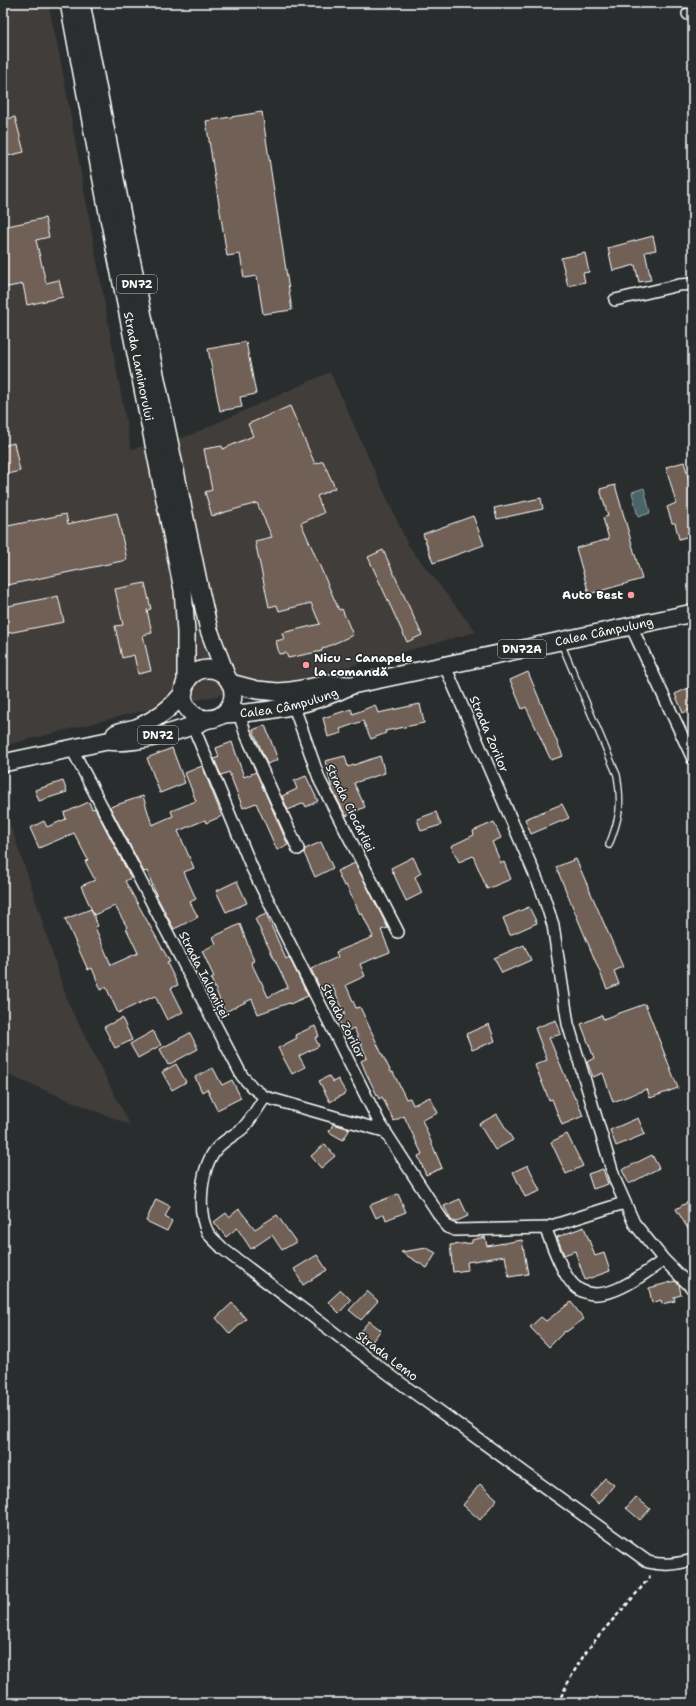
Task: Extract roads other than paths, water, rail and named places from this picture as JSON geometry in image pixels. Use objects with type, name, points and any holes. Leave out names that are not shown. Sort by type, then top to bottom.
[{"type":"main road","name":"Strada Laminorului","points":[[69,3],[109,218],[178,568],[184,606],[186,640],[185,688]]},
{"type":"main road","name":"Strada Laminorului","points":[[81,3],[122,215],[199,586],[209,630],[229,680]]},
{"type":"main road","name":"Calea Câmpulung","points":[[3,763],[107,741],[119,742],[149,737],[291,698],[332,695],[352,685],[693,613]]},
{"type":"main road","name":"Calea Câmpulung","points":[[107,741],[117,733],[136,728],[169,709],[185,688],[190,677],[197,672],[205,670],[213,670],[221,673],[229,680],[291,698]]},
{"type":"main road","name":"Calea Câmpulung","points":[[229,680],[233,696],[229,709],[232,713]]},
{"type":"main road","points":[[185,688],[184,700],[190,710],[200,718],[200,723]]},
{"type":"street","points":[[615,300],[679,285],[693,284]]},
{"type":"street","points":[[631,626],[693,759]]},
{"type":"street","name":"Strada Zorilor","points":[[445,666],[542,891],[553,925],[568,1024],[614,1180],[634,1223],[664,1260],[693,1289]]},
{"type":"street","name":"Strada Ciocârliei","points":[[291,698],[320,781],[398,932]]},
{"type":"street","points":[[232,713],[245,732],[298,849]]},
{"type":"street","name":"Strada Zorilor","points":[[200,723],[252,868],[384,1131],[447,1227],[455,1230],[545,1228],[624,1203]]},
{"type":"street","name":"Strada Ialomiței","points":[[72,749],[242,1076],[252,1087],[265,1097],[384,1131]]},
{"type":"street","name":"Strada Lemo","points":[[265,1097],[243,1128],[218,1147],[208,1164],[203,1182],[202,1197],[203,1216],[208,1233],[223,1249],[402,1384],[648,1562],[659,1565],[677,1564],[693,1560]]},
{"type":"street","points":[[545,1228],[568,1279],[581,1292],[603,1295],[622,1288],[664,1260]]},
{"type":"lane","points":[[560,641],[617,775],[621,796],[620,814],[609,845]]},
{"type":"water","points":[[644,488],[650,513],[638,517],[632,492]]},
{"type":"place","name":"Auto Best","points":[[631,595]]},
{"type":"place","name":"Nicu - Canapele la comandă","points":[[306,665]]}]
